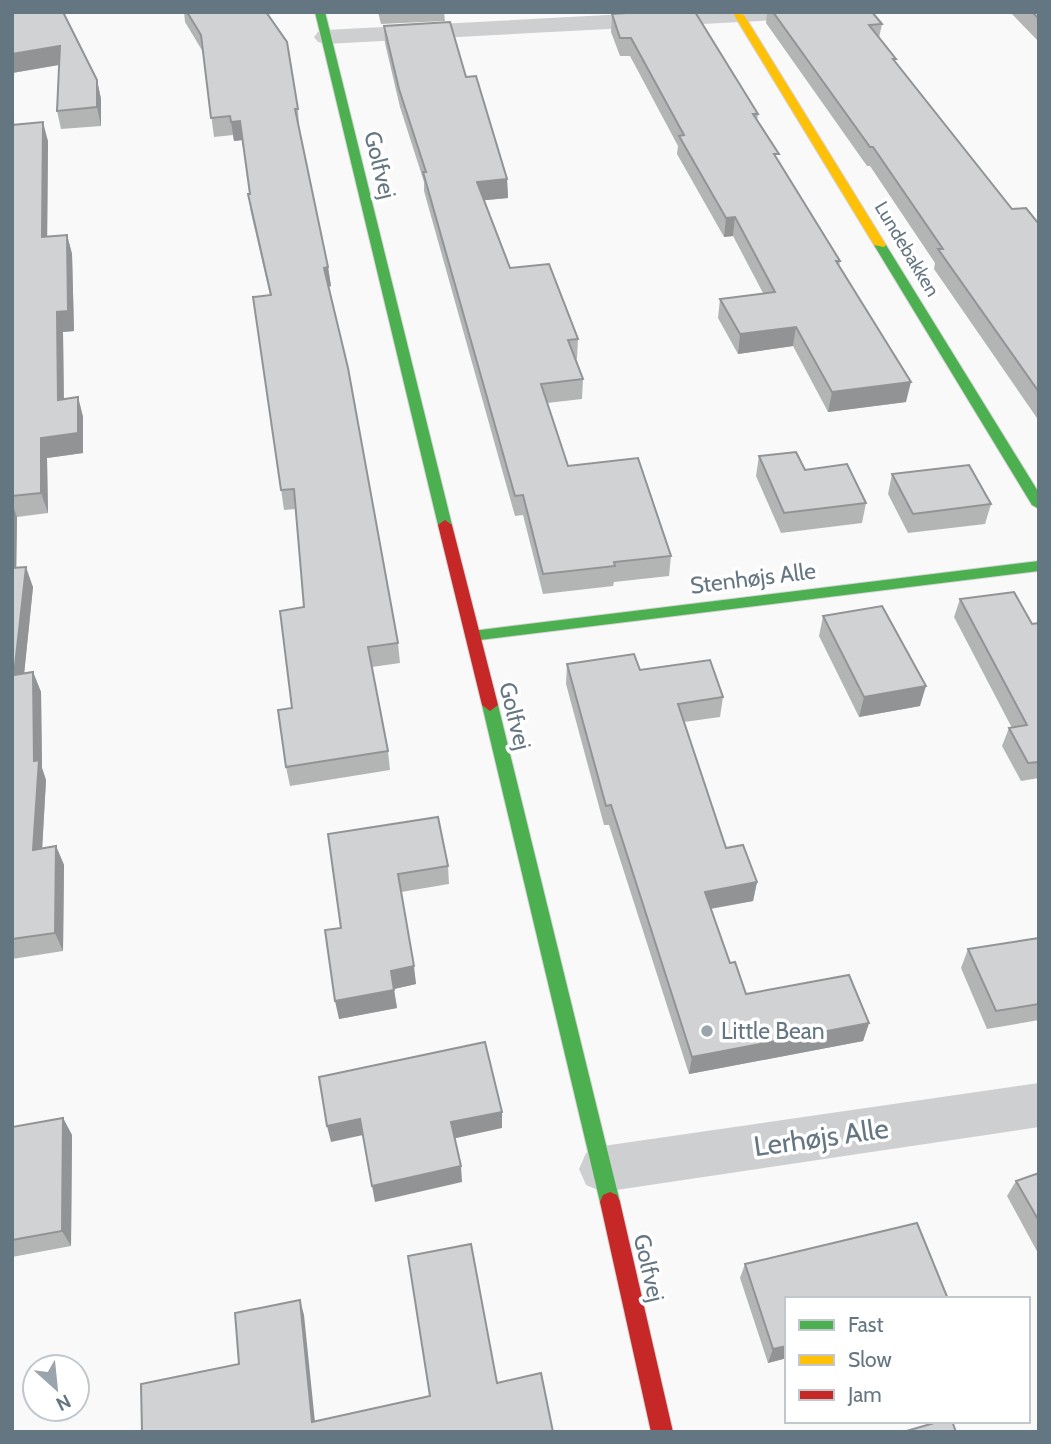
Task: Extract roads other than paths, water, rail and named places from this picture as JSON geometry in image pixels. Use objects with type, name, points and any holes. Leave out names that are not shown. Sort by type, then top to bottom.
[{"type":"street","name":"Golfvej","points":[[320,12],[603,1169],[662,1432]]},
{"type":"street","points":[[326,37],[797,12]]},
{"type":"street","name":"Lundebakken","points":[[739,15],[1039,505]]},
{"type":"street","name":"Stenhøjs Alle","points":[[472,636],[1039,566]]},
{"type":"street","name":"Lerhøjs Alle","points":[[603,1169],[1039,1105]]},
{"type":"place","name":"Little Bean","points":[[707,1031]]}]
